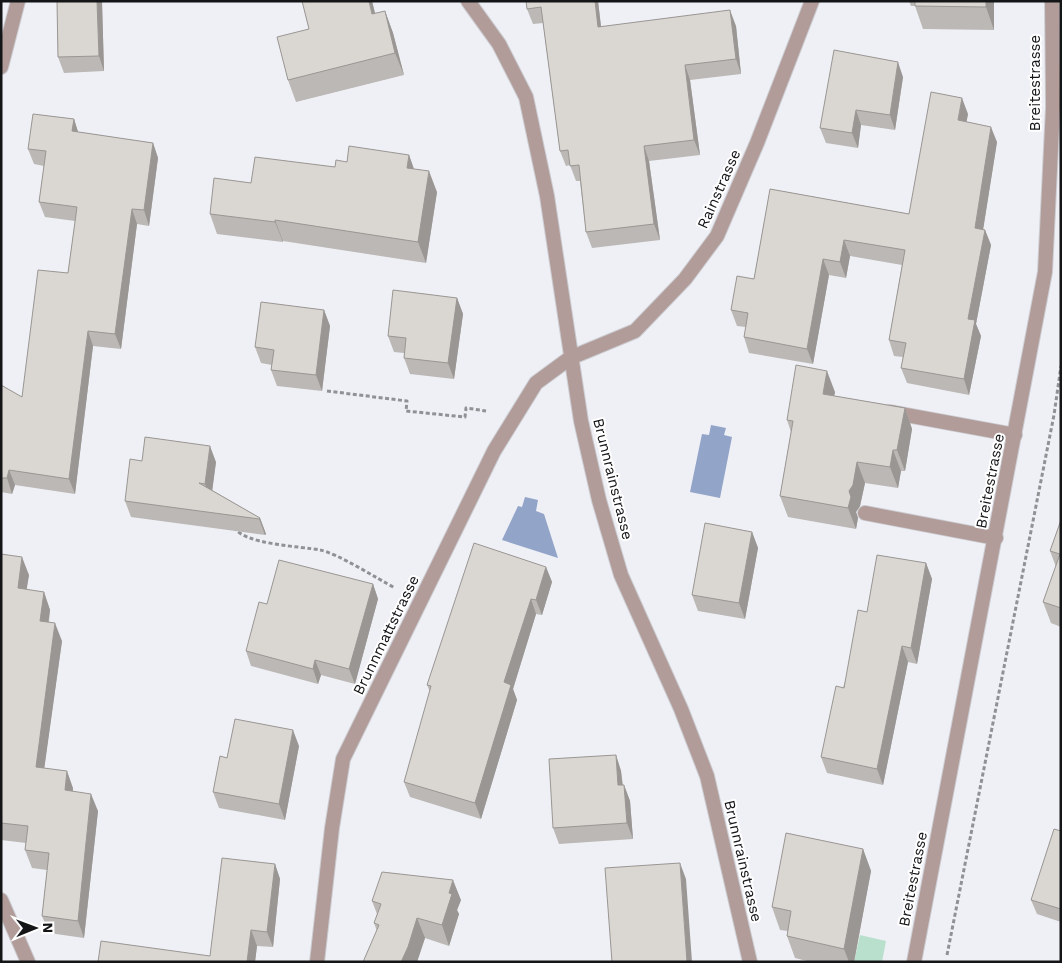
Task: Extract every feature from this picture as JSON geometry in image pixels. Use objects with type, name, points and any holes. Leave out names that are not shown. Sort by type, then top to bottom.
[{"type":"street","points":[[1,67],[18,1]]},
{"type":"street","name":"Brunnrainstrasse","points":[[468,1],[499,44],[526,97],[547,196],[570,358],[585,439],[599,500],[618,566],[681,709],[707,776],[750,962]]},
{"type":"street","name":"Rainstrasse","points":[[570,358],[635,331],[685,280],[717,236],[757,143],[812,1]]},
{"type":"street","name":"Breitestrasse","points":[[914,962],[1045,272],[1053,107],[1052,1]]},
{"type":"street","name":"Brunnmattstrasse","points":[[317,962],[342,759],[511,421],[536,383],[570,358]]},
{"type":"street","points":[[878,410],[1015,435]]},
{"type":"street","points":[[865,513],[996,538]]},
{"type":"street","points":[[1,900],[28,962]]},
{"type":"path","points":[[946,962],[1046,453],[1061,366]]},
{"type":"path","points":[[327,391],[407,401],[406,411],[465,417],[466,408],[488,411]]},
{"type":"path","points":[[232,523],[236,532],[254,540],[323,550],[420,601]]},
{"type":"green space","points":[[860,935],[886,941],[882,962],[854,962]]},
{"type":"water","points":[[711,425],[726,428],[724,435],[732,437],[720,498],[690,492],[702,434],[709,435]]},
{"type":"water","points":[[525,497],[538,500],[536,511],[544,514],[558,558],[502,540],[518,506],[522,507]]},
{"type":"building","points":[[57,1],[97,1],[99,56],[58,57]]},
{"type":"building","points":[[302,1],[369,1],[372,14],[385,11],[395,53],[288,80],[277,37],[309,29]]},
{"type":"building","points":[[526,1],[595,1],[598,27],[730,10],[736,59],[685,65],[694,140],[644,146],[654,224],[586,232],[579,165],[570,166],[568,150],[560,151],[541,7],[527,9]]},
{"type":"building","points":[[915,1],[986,1],[986,7],[915,6]]},
{"type":"building","points":[[834,50],[898,62],[890,115],[856,110],[852,133],[820,128]]},
{"type":"building","points":[[931,92],[962,98],[958,120],[991,127],[975,228],[985,230],[968,319],[975,320],[964,379],[901,368],[906,343],[889,340],[905,250],[844,240],[840,262],[823,259],[807,349],[744,337],[748,313],[731,310],[737,276],[754,279],[770,189],[909,214]]},
{"type":"building","points":[[33,114],[74,119],[72,131],[153,143],[144,210],[132,209],[115,334],[88,331],[69,479],[9,470],[7,478],[1,478],[1,385],[22,397],[38,270],[68,273],[77,207],[39,202],[46,151],[28,149]]},
{"type":"building","points":[[349,146],[409,155],[407,168],[429,171],[418,242],[275,220],[275,222],[210,214],[214,178],[251,183],[255,157],[335,167],[336,160],[347,162]]},
{"type":"building","points":[[393,290],[457,298],[448,363],[404,358],[406,338],[388,336]]},
{"type":"building","points":[[261,302],[324,310],[316,375],[271,370],[274,350],[255,347]]},
{"type":"building","points":[[796,365],[827,371],[823,394],[905,408],[897,450],[893,450],[890,467],[857,462],[853,485],[849,491],[851,497],[848,508],[780,496],[793,421],[787,420]]},
{"type":"building","points":[[145,437],[210,446],[205,484],[199,483],[260,518],[125,501],[130,459],[142,461]]},
{"type":"building","points":[[1061,520],[1061,608],[1043,602],[1060,554],[1050,551]]},
{"type":"building","points":[[705,523],[752,532],[739,603],[692,595]]},
{"type":"building","points":[[474,543],[546,567],[536,600],[531,599],[504,682],[511,685],[475,803],[404,782],[431,686],[427,685]]},
{"type":"building","points":[[1,554],[22,557],[18,588],[44,592],[40,621],[55,623],[36,767],[67,771],[65,790],[91,794],[78,921],[42,916],[49,853],[25,850],[28,826],[1,823]]},
{"type":"building","points":[[877,555],[926,563],[911,648],[902,646],[877,769],[821,757],[836,686],[844,688],[858,610],[867,612]]},
{"type":"building","points":[[279,560],[373,584],[349,669],[315,660],[313,669],[246,651],[259,602],[267,604]]},
{"type":"building","points":[[235,719],[293,730],[279,804],[213,792],[220,756],[227,758]]},
{"type":"building","points":[[616,755],[618,785],[624,785],[627,823],[553,828],[549,759]]},
{"type":"building","points":[[1054,829],[1061,831],[1061,909],[1031,900]]},
{"type":"building","points":[[786,833],[863,849],[844,949],[787,936],[791,911],[772,907]]},
{"type":"building","points":[[222,858],[275,864],[267,932],[251,930],[247,962],[98,962],[101,941],[210,956]]},
{"type":"building","points":[[680,863],[687,962],[612,962],[605,868]]},
{"type":"building","points":[[382,872],[453,880],[449,893],[452,894],[442,925],[417,918],[401,962],[363,962],[379,925],[374,923],[381,904],[372,901]]}]
